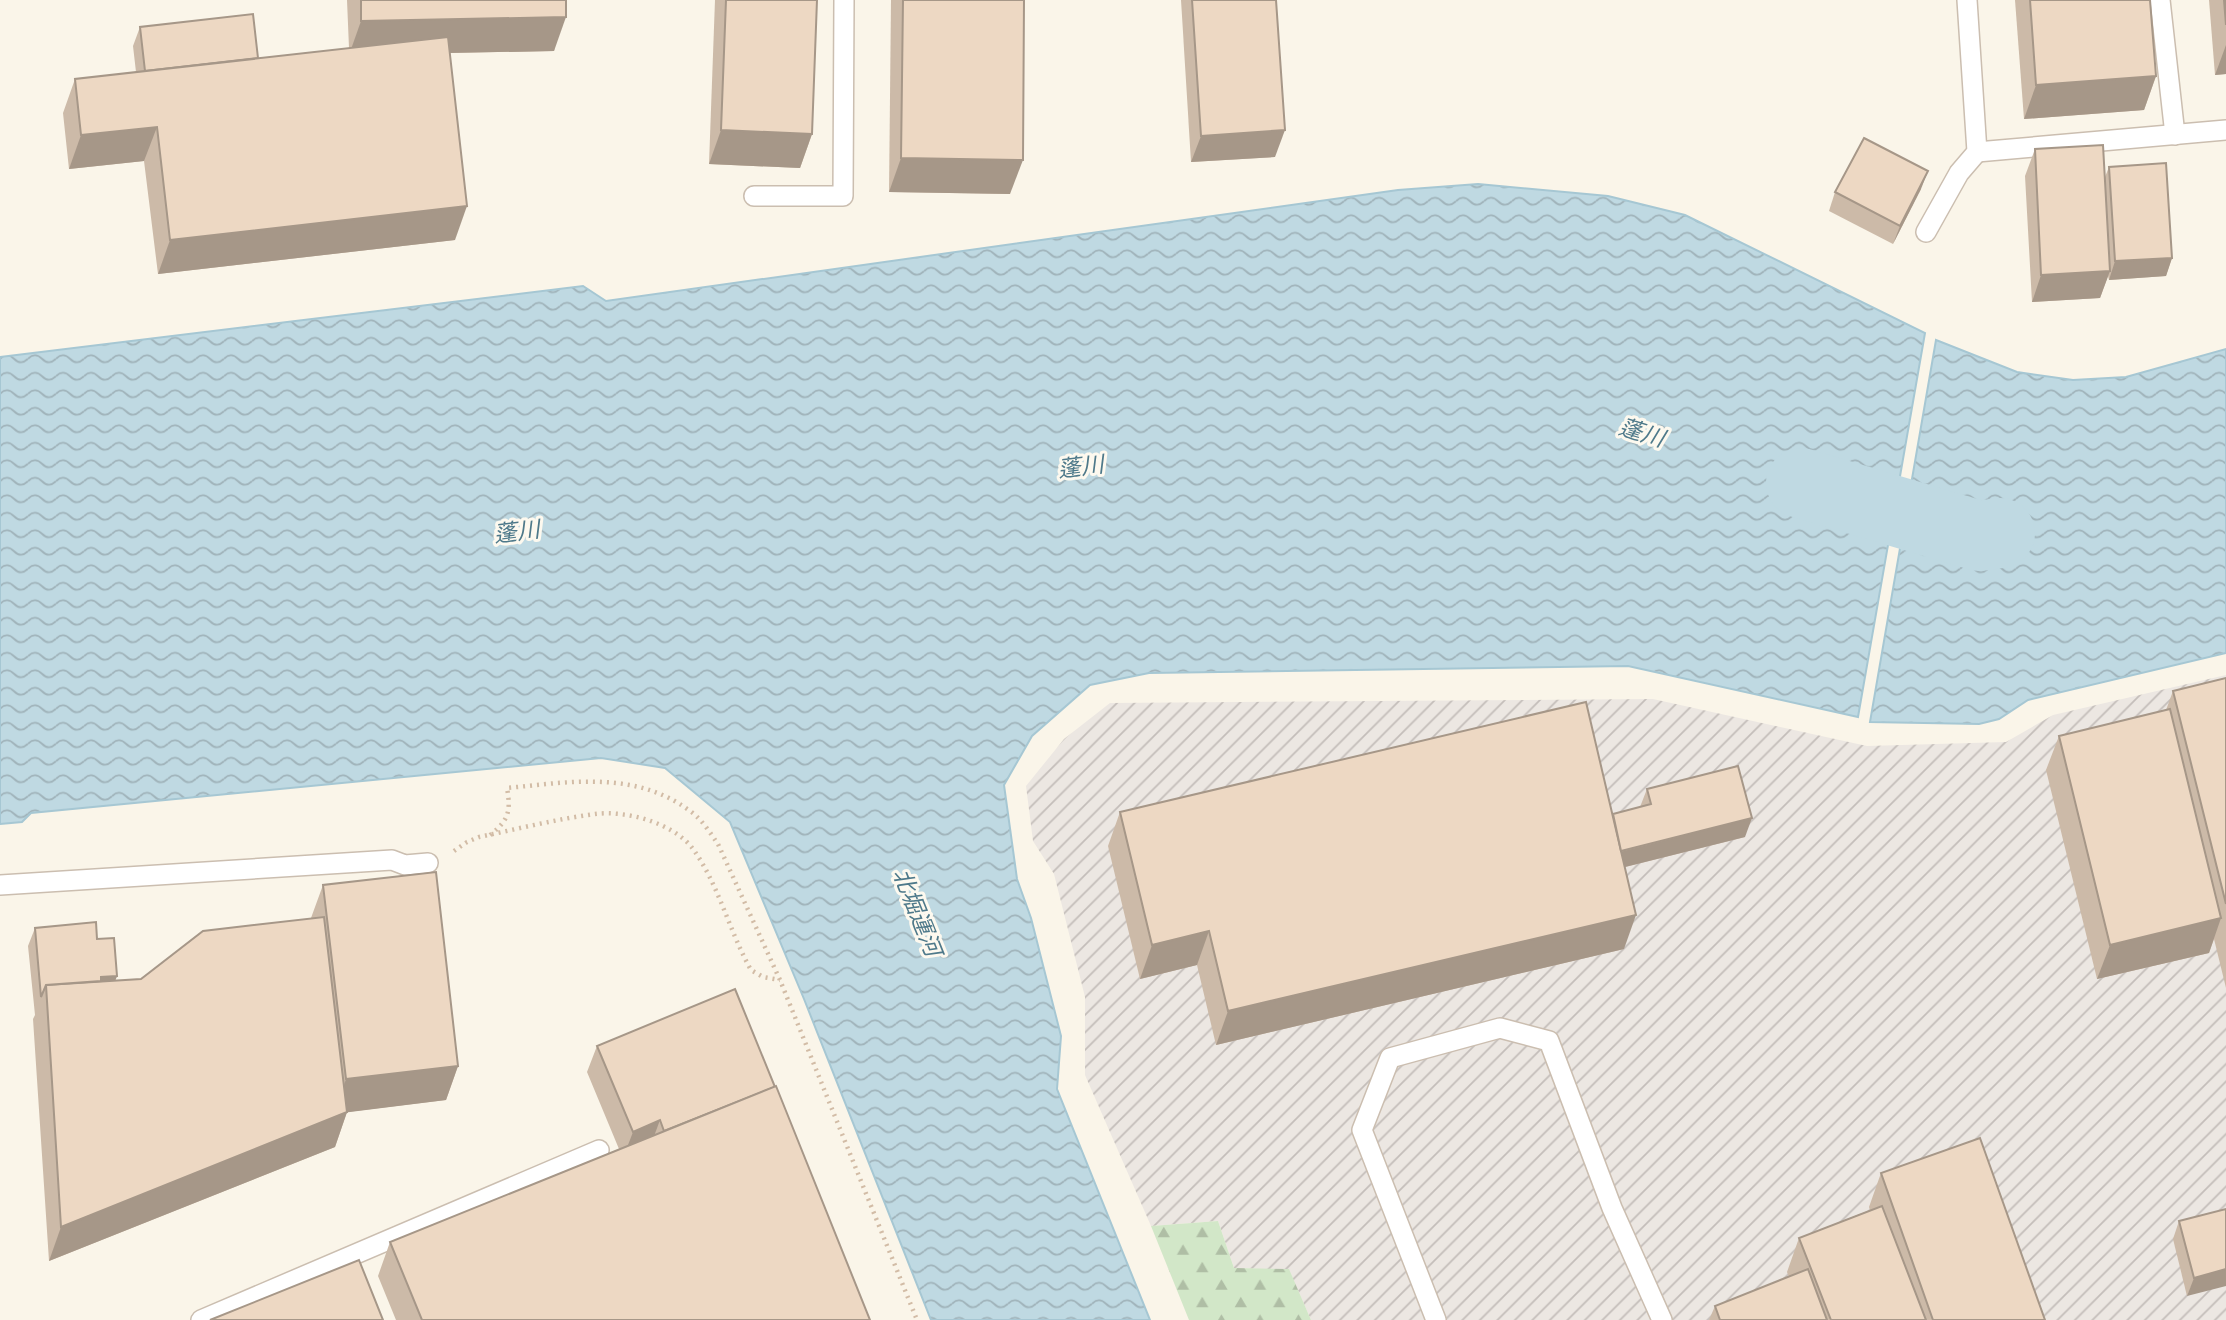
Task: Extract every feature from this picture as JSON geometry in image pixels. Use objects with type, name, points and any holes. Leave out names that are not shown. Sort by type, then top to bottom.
[{"type":"lane","points":[[754,196],[843,195],[844,0]]},
{"type":"lane","points":[[1926,232],[1959,173],[1977,152],[1967,0]]},
{"type":"lane","points":[[2160,0],[2175,135]]},
{"type":"lane","points":[[1977,152],[2226,130]]},
{"type":"lane","points":[[0,885],[392,860],[405,865],[428,863]]},
{"type":"lane","points":[[1436,1320],[1362,1130],[1390,1058],[1500,1028],[1549,1041],[1612,1208],[1662,1320]]},
{"type":"lane","points":[[201,1320],[599,1150]]},
{"type":"path","points":[[490,835],[507,818],[507,788],[596,780],[618,781],[660,793],[692,812],[718,844],[780,980],[917,1320]]},
{"type":"path","points":[[428,863],[467,842],[490,835],[598,814],[640,818],[668,827],[692,847],[710,877],[751,970],[763,977],[780,980]]},
{"type":"shaded area","points":[[2226,675],[2226,1320],[1311,1320],[1289,1270],[1234,1268],[1218,1221],[1151,1226],[1085,1075],[1085,997],[1054,874],[1033,841],[1026,786],[1064,739],[1110,703],[1653,699],[1867,746],[2006,742],[2053,715]]},
{"type":"green space","points":[[1218,1221],[1234,1268],[1289,1269],[1311,1320],[1189,1320],[1151,1226]]},
{"type":"water","name":"北堀運河","points":[[1478,184],[1608,196],[1685,215],[1925,333],[1858,717],[1628,666],[1149,673],[1090,685],[1032,736],[1004,785],[1017,879],[1031,918],[1061,1036],[1057,1089],[1150,1320],[931,1320],[804,999],[730,822],[665,768],[601,758],[31,813],[22,822],[0,824],[0,357],[583,286],[606,301],[1398,190]]},
{"type":"water","points":[[1936,340],[2017,372],[2073,380],[2126,377],[2226,349],[2226,653],[2028,700],[1999,719],[1979,724],[1870,722]]},
{"type":"building","points":[[361,0],[566,0],[566,17],[361,21]]},
{"type":"building","points":[[726,0],[817,0],[812,134],[721,130]]},
{"type":"building","points":[[903,0],[1024,0],[1023,160],[901,158]]},
{"type":"building","points":[[1192,0],[1276,0],[1285,130],[1201,136]]},
{"type":"building","points":[[2030,0],[2150,0],[2156,76],[2036,85]]},
{"type":"building","points":[[253,14],[258,58],[145,71],[140,27]]},
{"type":"building","points":[[448,37],[467,206],[170,240],[157,127],[81,135],[75,79]]},
{"type":"building","points":[[1864,138],[1928,171],[1900,226],[1835,192]]},
{"type":"building","points":[[2103,145],[2110,271],[2041,275],[2035,149]]},
{"type":"building","points":[[2166,163],[2172,258],[2115,261],[2109,167]]},
{"type":"building","points":[[2226,678],[2226,904],[2173,691]]},
{"type":"building","points":[[1586,702],[1636,915],[1228,1011],[1209,931],[1152,945],[1120,812]]},
{"type":"building","points":[[2170,709],[2221,918],[2110,945],[2059,736]]},
{"type":"building","points":[[1738,766],[1752,818],[1621,851],[1613,814],[1651,804],[1647,789]]},
{"type":"building","points":[[436,872],[458,1066],[346,1079],[323,885]]},
{"type":"building","points":[[324,917],[347,1112],[61,1227],[46,985],[141,979],[203,931]]},
{"type":"building","points":[[96,922],[97,939],[114,938],[117,976],[101,977],[101,981],[46,985],[41,997],[35,928]]},
{"type":"building","points":[[735,989],[775,1087],[664,1131],[660,1120],[633,1132],[597,1046]]},
{"type":"building","points":[[776,1086],[870,1320],[422,1320],[390,1242]]},
{"type":"building","points":[[1980,1138],[2045,1320],[1933,1320],[1881,1173]]},
{"type":"building","points":[[1882,1206],[1926,1320],[1831,1320],[1799,1238]]},
{"type":"building","points":[[2226,1209],[2226,1269],[2194,1278],[2179,1221]]},
{"type":"building","points":[[359,1260],[383,1320],[210,1320]]},
{"type":"building","points":[[1808,1269],[1827,1320],[1720,1320],[1715,1306]]},
{"type":"waterway","name":"蓬川","points":[[1801,483],[1979,536],[2000,533]]}]
